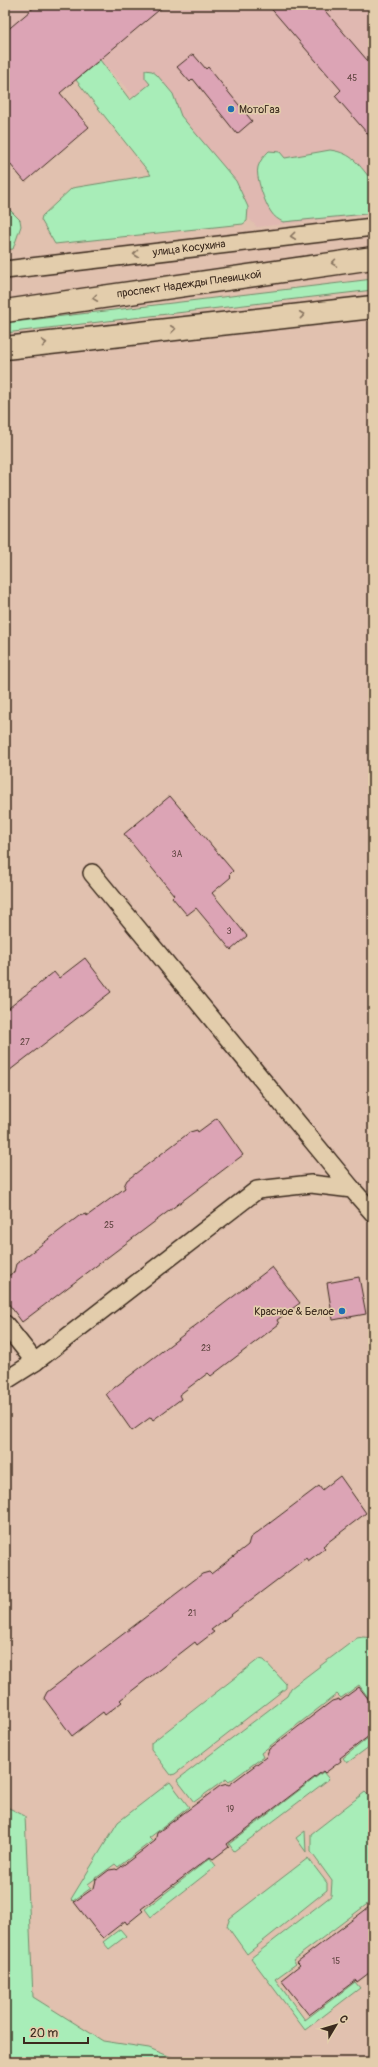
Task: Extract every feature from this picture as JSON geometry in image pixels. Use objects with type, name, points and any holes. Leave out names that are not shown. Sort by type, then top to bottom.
[{"type":"main road","name":"проспект Надежды Плевицкой","points":[[5,311],[373,258]]},
{"type":"main road","points":[[5,348],[373,307]]},
{"type":"street","name":"улица Косухина","points":[[5,270],[373,227]]},
{"type":"street","points":[[92,872],[373,1213]]},
{"type":"street","points":[[5,1381],[35,1362],[257,1190],[311,1184],[352,1189]]},
{"type":"street","points":[[5,1324],[35,1362]]},
{"type":"shaded area","points":[[5,5],[366,5],[373,13],[373,214],[257,227],[100,60],[5,139]]},
{"type":"green space","points":[[100,60],[130,100],[150,84],[145,78],[145,70],[152,71],[157,75],[173,94],[181,116],[236,181],[248,207],[247,221],[243,224],[55,244],[41,220],[42,216],[72,188],[151,175],[76,80]]},
{"type":"green space","points":[[330,150],[350,157],[359,165],[373,182],[373,205],[366,214],[283,222],[272,214],[263,197],[259,183],[257,171],[262,158],[269,151],[280,152],[285,158]]},
{"type":"green space","points":[[5,205],[20,220],[21,226],[13,249],[5,250]]},
{"type":"green space","points":[[373,279],[373,290],[5,333],[5,323]]},
{"type":"green space","points":[[357,1638],[373,1638],[373,1704],[359,1685],[341,1698],[337,1694],[261,1753],[263,1757],[229,1782],[226,1779],[194,1802],[177,1780],[287,1696],[291,1688]]},
{"type":"green space","points":[[259,1659],[264,1660],[286,1684],[286,1688],[175,1774],[171,1775],[151,1749],[151,1743]]},
{"type":"green space","points":[[373,1734],[373,1744],[347,1763],[343,1758]]},
{"type":"green space","points":[[323,1772],[329,1779],[234,1851],[229,1844]]},
{"type":"green space","points":[[170,1782],[189,1807],[149,1838],[152,1841],[118,1867],[115,1864],[88,1884],[91,1888],[73,1901],[71,1899],[118,1822]]},
{"type":"green space","points":[[365,1792],[373,1800],[373,1905],[370,1902],[293,1960],[296,1964],[275,1979],[305,2020],[355,1982],[360,1988],[305,2030],[251,1958],[331,1896],[332,1881],[311,1852],[311,1834]]},
{"type":"green space","points":[[5,1806],[25,1816],[33,1997],[103,2041],[149,2048],[183,2062],[5,2062]]},
{"type":"green space","points":[[305,1831],[306,1852],[296,1838]]},
{"type":"green space","points":[[210,1858],[216,1866],[151,1917],[145,1909]]},
{"type":"green space","points":[[308,1858],[327,1883],[327,1890],[247,1954],[227,1926],[230,1918]]},
{"type":"green space","points":[[120,1929],[126,1936],[109,1949],[103,1942]]},
{"type":"building","points":[[37,5],[165,5],[60,93],[89,127],[25,182],[5,158],[5,32]]},
{"type":"building","points":[[268,5],[320,5],[373,67],[373,140],[335,96],[341,90]]},
{"type":"building","points":[[193,54],[206,69],[208,67],[252,121],[237,134],[193,79],[190,82],[177,67]]},
{"type":"building","points":[[170,796],[233,871],[229,875],[231,877],[212,893],[247,936],[231,950],[196,908],[187,915],[172,897],[174,895],[124,834]]},
{"type":"building","points":[[85,958],[111,992],[5,1074],[5,1011],[54,972],[59,978]]},
{"type":"building","points":[[217,1118],[243,1155],[22,1322],[5,1299],[5,1278],[14,1272],[16,1264],[79,1216],[86,1214],[87,1216],[125,1188],[124,1186],[127,1180],[190,1132],[197,1130],[198,1132]]},
{"type":"building","points":[[272,1267],[300,1303],[277,1320],[279,1324],[211,1376],[208,1373],[179,1395],[181,1399],[153,1420],[151,1417],[132,1431],[106,1394]]},
{"type":"building","points":[[359,1277],[366,1314],[333,1320],[327,1283]]},
{"type":"building","points":[[340,1476],[366,1513],[323,1546],[325,1548],[308,1561],[306,1558],[211,1630],[214,1632],[197,1645],[195,1642],[120,1700],[122,1702],[105,1715],[103,1712],[72,1736],[44,1698],[47,1692],[202,1574],[209,1572],[211,1574],[248,1545],[250,1538],[319,1486],[322,1490]]},
{"type":"building","points":[[359,1687],[373,1705],[373,1733],[340,1758],[341,1761],[325,1773],[323,1771],[227,1844],[229,1847],[213,1859],[210,1857],[141,1909],[143,1911],[127,1924],[125,1921],[103,1938],[99,1934],[74,1902],[94,1888],[96,1880],[109,1870],[117,1870],[155,1841],[157,1833],[220,1786],[227,1784],[229,1785],[266,1757],[269,1749],[332,1701],[339,1699],[340,1701]]},
{"type":"building","points":[[373,1904],[373,1970],[357,1982],[356,1980],[309,2015],[281,1980],[300,1965],[297,1962]]},
{"type":"place","name":"МотоГаз","points":[[231,109]]},
{"type":"place","name":"Красное & Белое","points":[[342,1311]]}]
